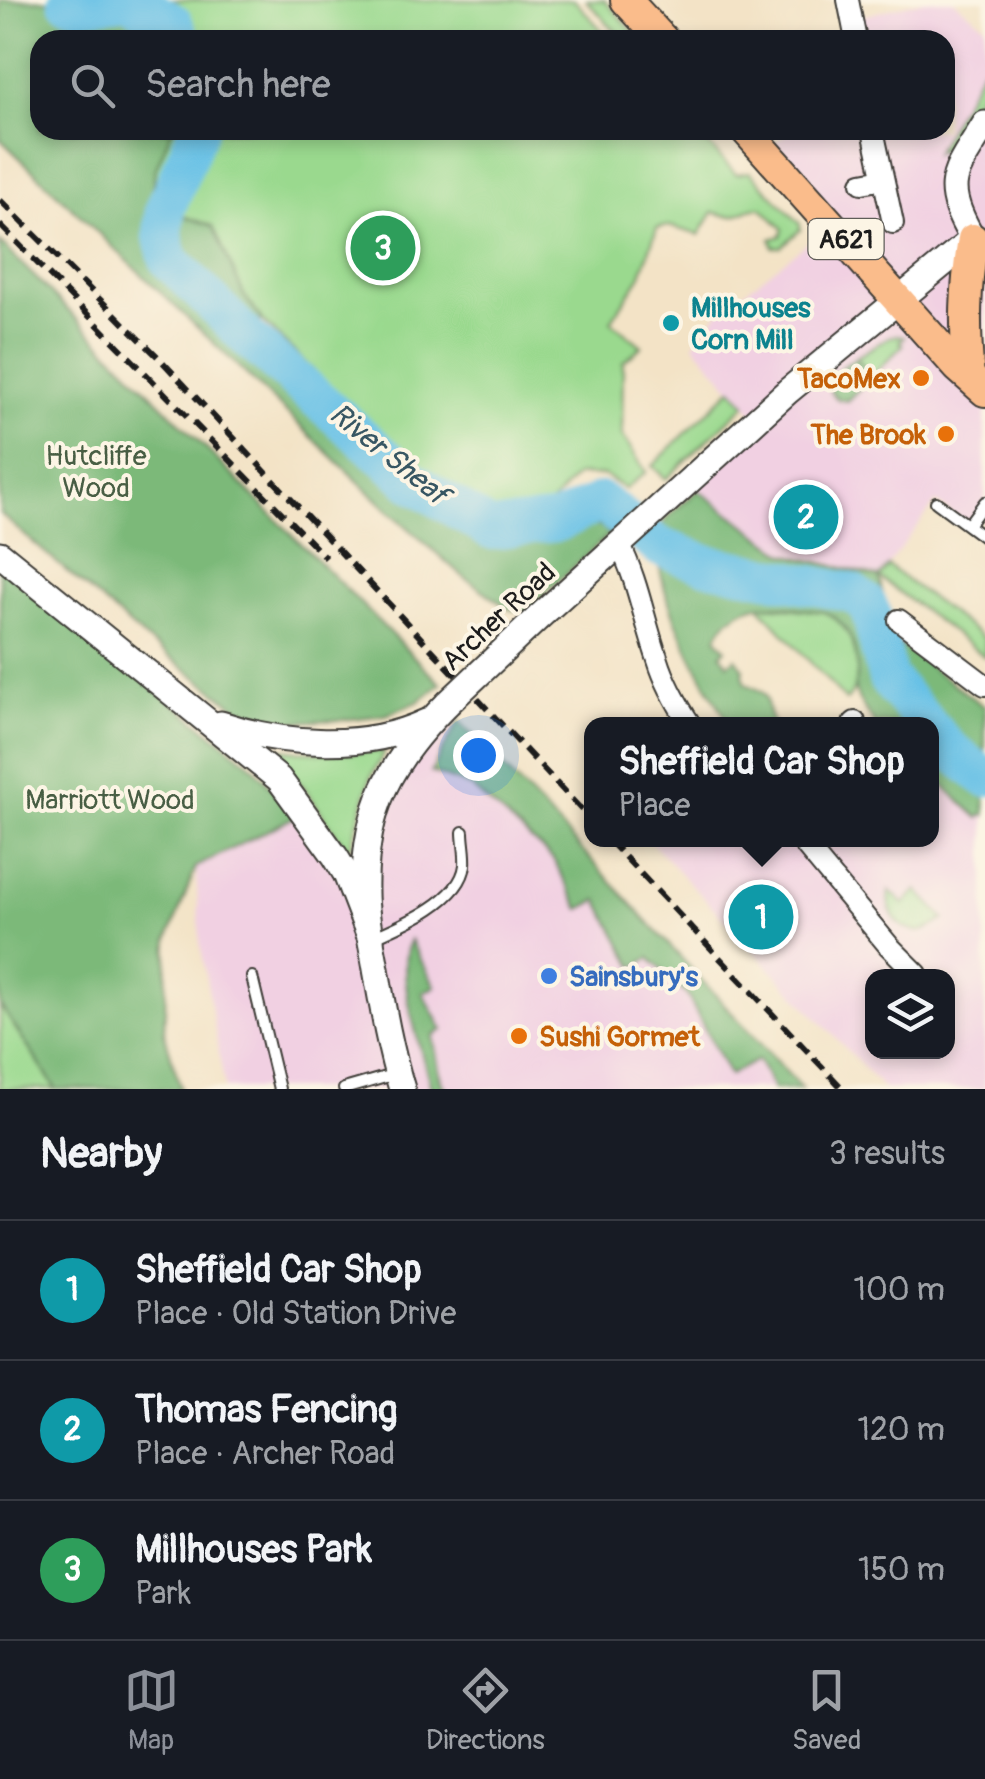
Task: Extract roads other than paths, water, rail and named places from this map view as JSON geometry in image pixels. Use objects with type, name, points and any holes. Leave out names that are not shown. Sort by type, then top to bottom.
[{"type":"main road","points":[[626,0],[653,30]]},
{"type":"main road","name":"A621","points":[[755,140],[977,383]]},
{"type":"main road","points":[[977,383],[964,312],[965,284],[979,235]]},
{"type":"street","points":[[848,0],[854,30]]},
{"type":"street","points":[[979,235],[959,214],[953,184],[958,168],[985,124]]},
{"type":"street","points":[[873,140],[872,181],[893,223]]},
{"type":"street","name":"Archer Road","points":[[399,1081],[365,894],[368,848],[377,804],[400,756],[439,712],[539,617],[788,390],[979,235]]},
{"type":"street","points":[[625,539],[658,659],[685,717]]},
{"type":"street","points":[[0,554],[261,763],[292,794],[346,874],[371,938]]},
{"type":"street","points":[[899,620],[985,685]]},
{"type":"street","points":[[204,719],[259,734],[334,742],[376,738],[439,712]]},
{"type":"street","points":[[807,847],[911,969]]},
{"type":"lane","points":[[936,502],[985,538]]},
{"type":"lane","points":[[968,525],[985,502]]},
{"type":"lane","points":[[371,938],[409,922],[450,894],[465,868],[463,832]]},
{"type":"lane","points":[[252,977],[279,1089]]},
{"type":"lane","points":[[344,1089],[399,1081]]},
{"type":"waterway","name":"River Sheaf","points":[[68,0],[80,4],[116,0]]},
{"type":"waterway","name":"River Sheaf","points":[[130,0],[173,23],[176,30]]},
{"type":"waterway","name":"River Sheaf","points":[[194,140],[165,209],[163,237],[169,260],[251,341],[413,482],[491,530],[557,522],[601,502],[660,547],[706,564],[852,593],[866,603],[871,613],[888,679],[921,717]]},
{"type":"waterway","name":"River Sheaf","points":[[939,738],[985,777]]},
{"type":"railway","points":[[0,200],[160,359],[584,813]]},
{"type":"railway","points":[[0,225],[326,558]]},
{"type":"railway","points":[[616,847],[843,1089]]},
{"type":"place","name":"Millhouses Park","points":[[383,248]]},
{"type":"place","name":"Millhouses Corn Mill","points":[[671,323]]},
{"type":"place","name":"TacoMex","points":[[921,378]]},
{"type":"place","name":"The Brook","points":[[946,434]]},
{"type":"place","name":"Thomas Fencing","points":[[806,517]]},
{"type":"place","name":"Sheffield Car Shop","points":[[761,917]]},
{"type":"place","name":"Sainsbury's","points":[[549,976]]},
{"type":"place","name":"Sushi Gormet","points":[[519,1036]]},
{"type":"park label","name":"Hutcliffe Wood","points":[[96,471]]},
{"type":"park label","name":"Marriott Wood","points":[[110,799]]}]
